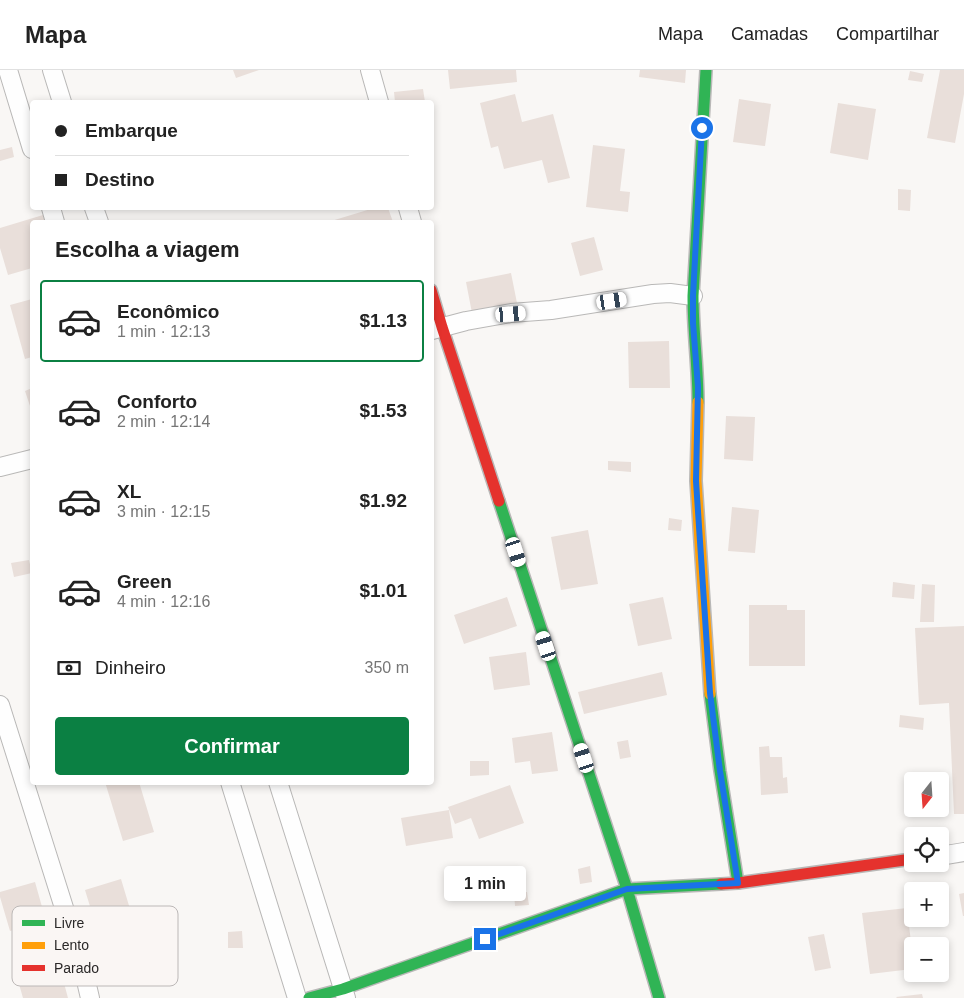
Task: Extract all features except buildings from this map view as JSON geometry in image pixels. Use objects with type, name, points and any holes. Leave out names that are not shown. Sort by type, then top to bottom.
[{"type":"street","points":[[8,70],[30,142]]},
{"type":"street","points":[[52,70],[61,100]]},
{"type":"street","points":[[370,70],[378,100]]},
{"type":"street","points":[[706,70],[693,296],[698,387],[696,481],[710,693],[738,883]]},
{"type":"street","points":[[436,328],[502,315],[551,310],[654,294],[670,293],[693,296]]},
{"type":"street","points":[[434,313],[436,328],[627,889],[659,998]]},
{"type":"street","points":[[0,467],[30,460]]},
{"type":"street","points":[[0,705],[63,906]]},
{"type":"street","points":[[231,785],[297,998]]},
{"type":"street","points":[[279,785],[345,993]]},
{"type":"street","points":[[949,854],[964,852]]},
{"type":"street","points":[[309,998],[345,993],[627,889],[738,883],[904,860]]},
{"type":"traffic: fast","points":[[698,402],[693,296],[706,70]]},
{"type":"traffic: fast","points":[[499,501],[627,889],[659,998]]},
{"type":"traffic: fast","points":[[710,694],[738,883]]},
{"type":"traffic: fast","points":[[309,998],[343,989],[627,889],[721,884]]},
{"type":"traffic: slow","points":[[698,402],[696,481],[710,694]]},
{"type":"traffic: jam","points":[[434,300],[499,501]]},
{"type":"traffic: jam","points":[[721,884],[904,860]]},
{"type":"route","points":[[485,939],[627,889],[738,883],[710,693],[696,481],[698,387],[693,296],[702,128]]}]
